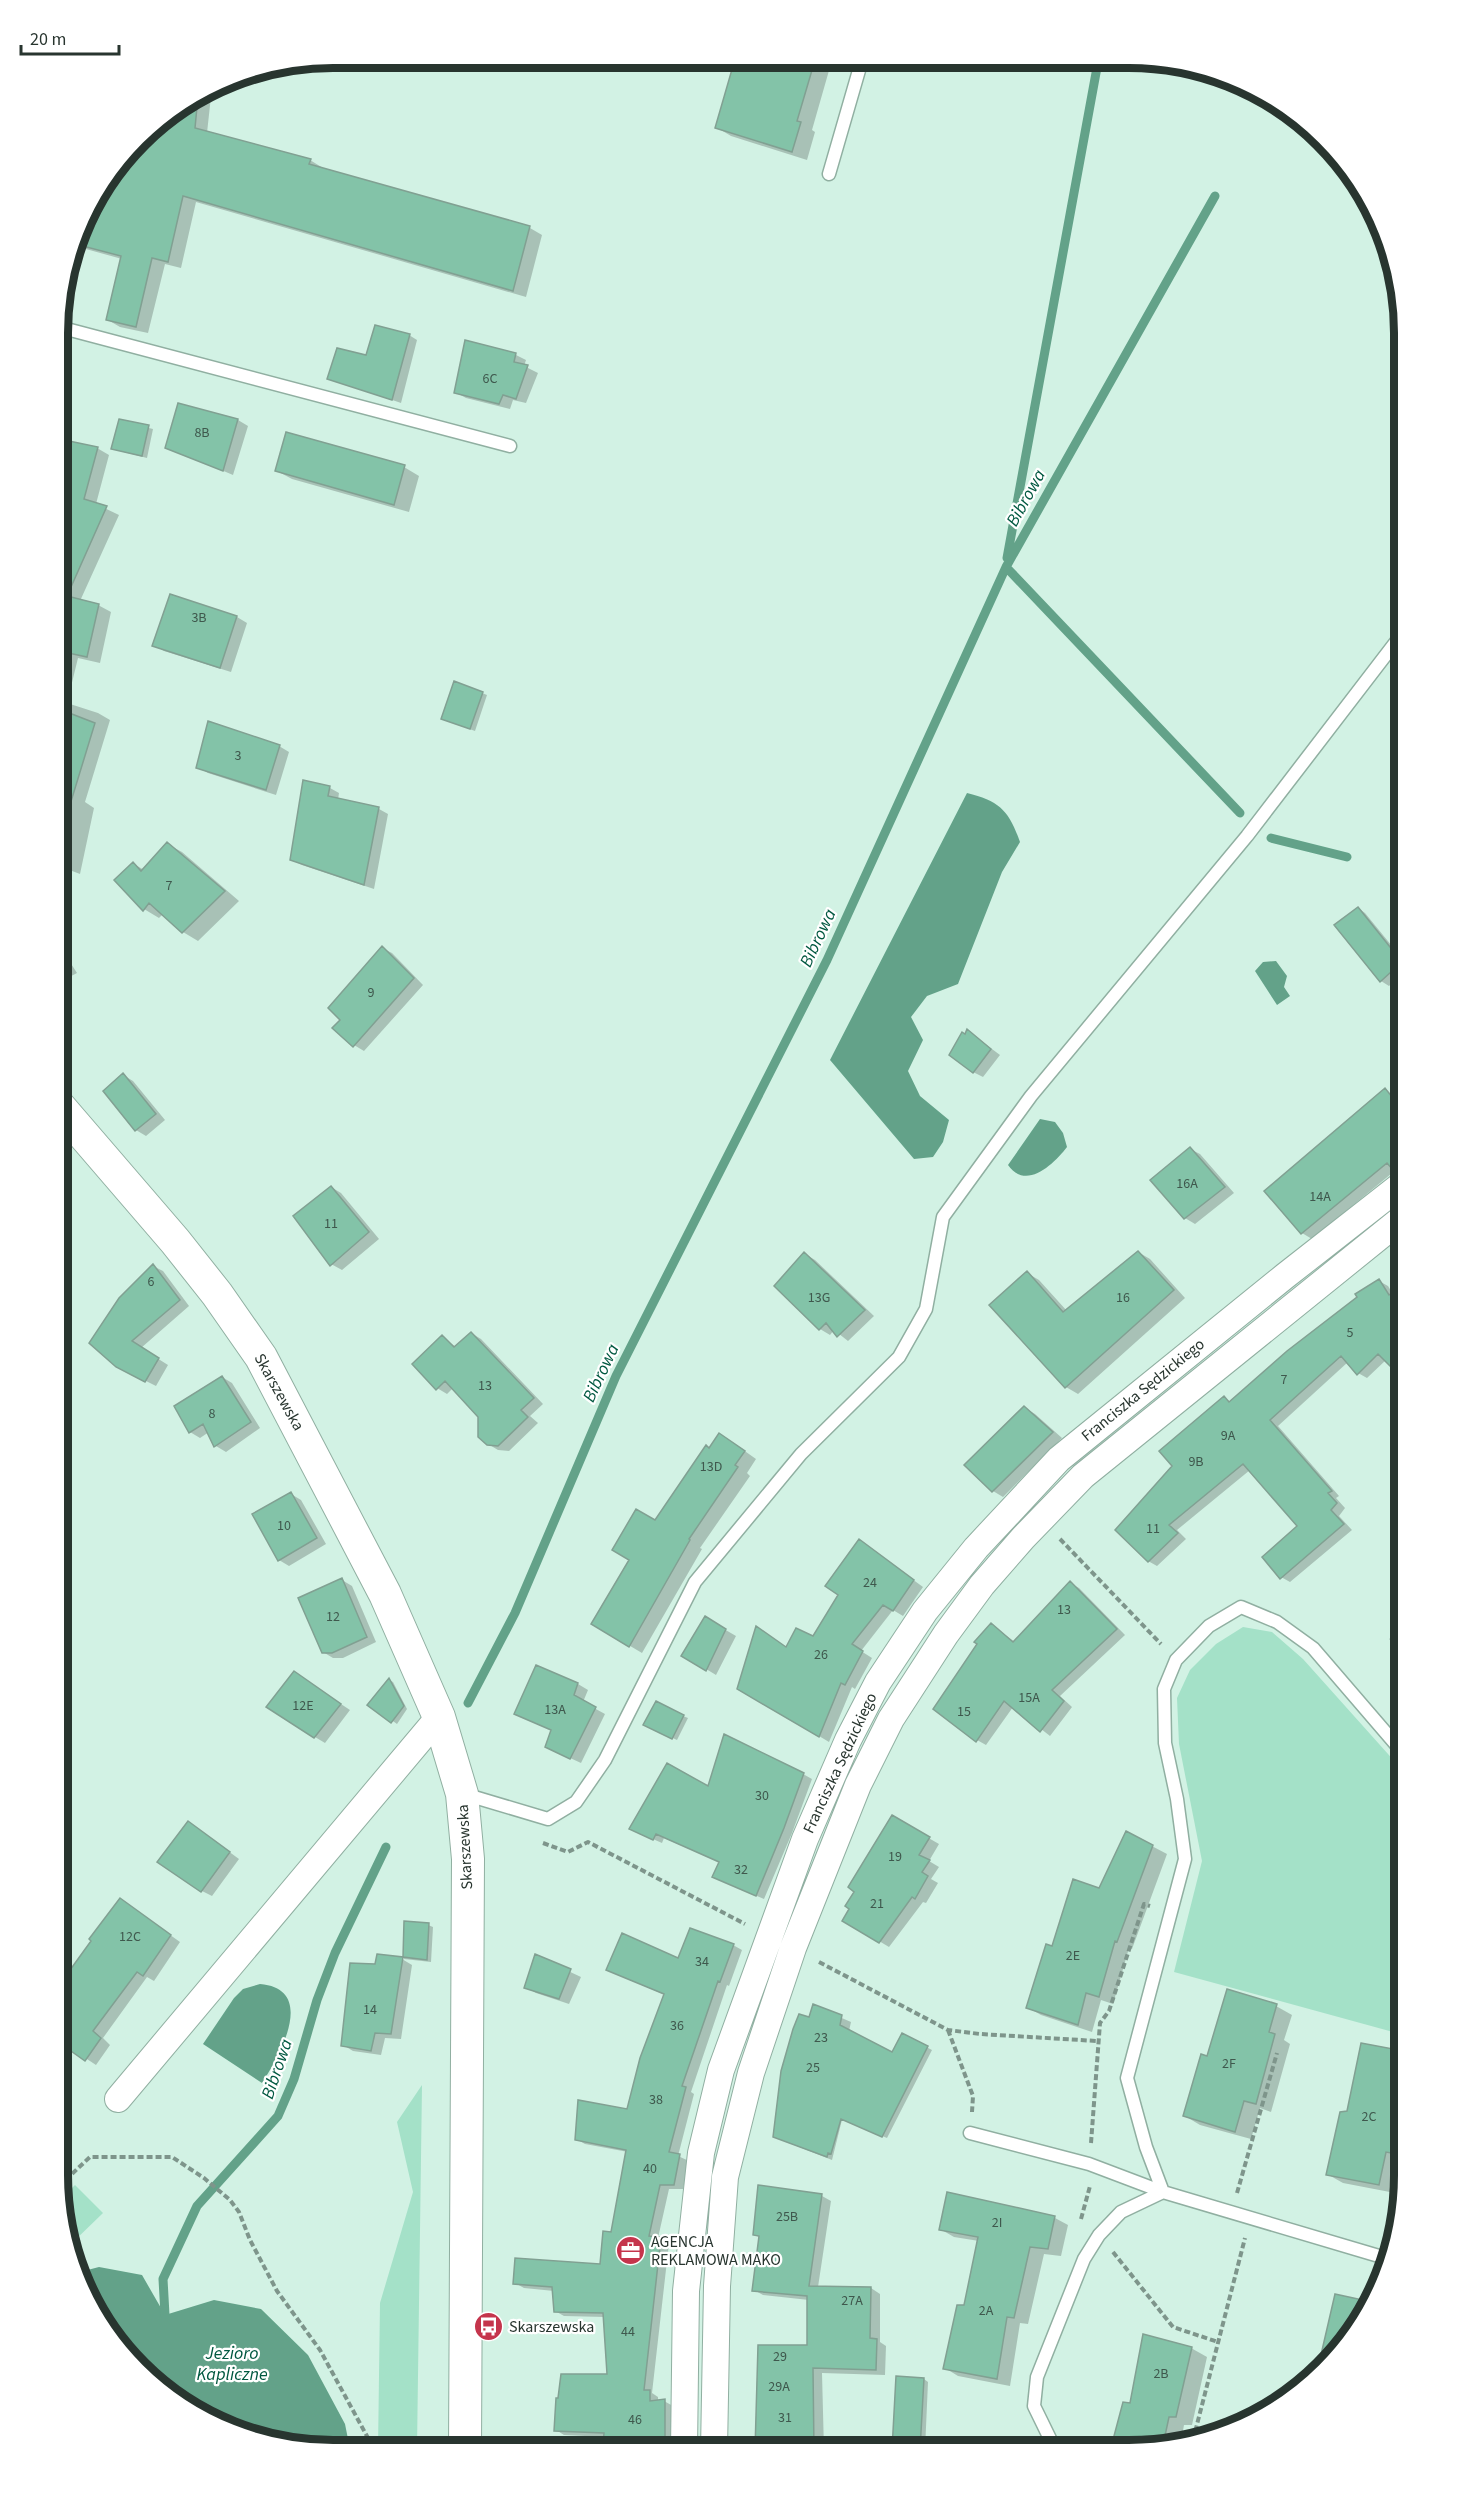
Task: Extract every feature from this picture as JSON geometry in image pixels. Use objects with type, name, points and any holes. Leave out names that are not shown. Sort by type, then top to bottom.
[{"type":"street","name":"Skarszewska","points":[[68,1118],[175,1241],[217,1294],[261,1357],[385,1594],[439,1717],[462,1794],[468,1859],[465,2440]]},
{"type":"street","name":"Franciszka Sędzickiego","points":[[684,2440],[686,2291],[700,2154],[721,2070],[805,1839],[848,1740],[878,1682],[925,1611],[976,1548],[1059,1459],[1394,1191]]},
{"type":"street","name":"Franciszka Sędzickiego","points":[[714,2440],[717,2286],[725,2177],[751,2073],[793,1948],[858,1785],[891,1719],[946,1634],[982,1584],[1083,1476],[1394,1225]]},
{"type":"street","points":[[118,2099],[439,1717]]},
{"type":"lane","points":[[829,174],[860,68]]},
{"type":"lane","points":[[68,329],[510,446]]},
{"type":"lane","points":[[462,1794],[548,1819],[576,1802],[605,1760],[695,1582],[801,1454],[899,1357],[926,1309],[943,1216],[1031,1096],[1248,836],[1394,644]]},
{"type":"lane","points":[[1163,2192],[1146,2147],[1128,2078],[1185,1858],[1177,1799],[1165,1743],[1164,1689],[1176,1660],[1209,1626],[1241,1607],[1277,1622],[1313,1648],[1394,1742]]},
{"type":"lane","points":[[970,2133],[1089,2164],[1163,2192],[1381,2257]]},
{"type":"lane","points":[[1051,2440],[1034,2406],[1037,2377],[1084,2259],[1099,2235],[1121,2212],[1163,2192]]},
{"type":"path","points":[[1041,1519],[1176,1660]]},
{"type":"path","points":[[537,1840],[568,1852],[588,1842],[734,1918]]},
{"type":"path","points":[[815,1960],[948,2030],[1097,2041]]},
{"type":"path","points":[[948,2030],[973,2096],[970,2133]]},
{"type":"path","points":[[1232,2211],[1277,2053]]},
{"type":"path","points":[[68,2178],[90,2157],[172,2157],[204,2178],[230,2200],[239,2212],[250,2240],[277,2291],[320,2350],[369,2440]]},
{"type":"path","points":[[1083,2214],[1173,2327],[1218,2342]]},
{"type":"path","points":[[1195,2432],[1250,2217]]},
{"type":"shaded area","points":[[1243,1627],[1272,1632],[1303,1659],[1394,1761],[1394,2032],[1174,1972],[1202,1861],[1179,1744],[1177,1698],[1190,1670],[1216,1644]]},
{"type":"shaded area","points":[[422,2085],[417,2440],[378,2440],[380,2303],[413,2192],[397,2122]]},
{"type":"shaded area","points":[[75,2185],[103,2213],[76,2239],[70,2210],[68,2192]]},
{"type":"water","points":[[967,793],[988,800],[1002,809],[1012,822],[1020,842],[1002,872],[958,984],[927,996],[911,1017],[923,1040],[908,1071],[920,1096],[949,1120],[943,1142],[933,1157],[914,1159],[830,1060]]},
{"type":"water","points":[[1276,961],[1287,976],[1284,987],[1290,996],[1277,1005],[1255,971],[1263,962]]},
{"type":"water","points":[[1040,1119],[1055,1122],[1063,1133],[1067,1147],[1047,1167],[1031,1175],[1023,1176],[1008,1165]]},
{"type":"water","points":[[260,1984],[277,1989],[287,1998],[291,2011],[284,2042],[262,2083],[203,2044],[234,1998],[243,1989]]},
{"type":"water","name":"Jezioro Kapliczne","points":[[99,2267],[142,2275],[165,2315],[214,2300],[261,2309],[308,2355],[345,2424],[348,2440],[316,2440],[264,2431],[231,2420],[185,2396],[145,2363],[122,2337],[103,2308],[86,2270]]},
{"type":"building","points":[[732,68],[813,68],[797,121],[801,122],[792,152],[715,128]]},
{"type":"building","points":[[197,105],[195,128],[311,159],[309,164],[530,226],[513,291],[183,196],[168,262],[152,258],[136,327],[106,320],[121,256],[83,246],[103,200],[122,171],[145,145],[171,122]]},
{"type":"building","points":[[375,325],[410,334],[392,400],[327,379],[337,348],[366,355]]},
{"type":"building","points":[[465,340],[516,353],[514,362],[528,365],[516,399],[503,395],[499,404],[454,393]]},
{"type":"building","points":[[178,403],[238,419],[223,471],[165,448]]},
{"type":"building","points":[[119,419],[149,425],[142,456],[111,449]]},
{"type":"building","points":[[286,432],[405,465],[394,505],[275,471]]},
{"type":"building","points":[[69,441],[98,447],[84,499],[107,506],[68,594]]},
{"type":"building","points":[[170,594],[237,616],[220,668],[152,646]]},
{"type":"building","points":[[68,596],[99,604],[87,657],[68,653]]},
{"type":"building","points":[[454,681],[483,692],[470,729],[441,719]]},
{"type":"building","points":[[68,712],[95,723],[68,811]]},
{"type":"building","points":[[208,721],[280,745],[266,790],[196,768]]},
{"type":"building","points":[[303,780],[330,786],[328,796],[379,807],[364,885],[290,860]]},
{"type":"building","points":[[167,842],[225,891],[182,933],[149,903],[143,911],[114,880],[133,862],[141,871]]},
{"type":"building","points":[[1358,907],[1394,952],[1394,969],[1380,982],[1334,925]]},
{"type":"building","points":[[382,946],[414,978],[353,1047],[332,1028],[340,1020],[328,1008]]},
{"type":"building","points":[[967,1029],[991,1049],[973,1073],[949,1055],[962,1032],[965,1034]]},
{"type":"building","points":[[123,1073],[156,1114],[135,1131],[103,1091]]},
{"type":"building","points":[[1385,1088],[1392,1097],[1394,1095],[1394,1171],[1387,1163],[1301,1234],[1264,1191]]},
{"type":"building","points":[[1190,1147],[1225,1187],[1184,1219],[1150,1180]]},
{"type":"building","points":[[331,1186],[369,1232],[330,1266],[293,1216]]},
{"type":"building","points":[[1138,1251],[1174,1290],[1065,1388],[989,1305],[1027,1271],[1063,1312]]},
{"type":"building","points":[[804,1252],[865,1310],[837,1337],[826,1323],[819,1330],[774,1286]]},
{"type":"building","points":[[153,1264],[180,1300],[132,1341],[159,1358],[145,1382],[116,1367],[89,1343],[119,1298]]},
{"type":"building","points":[[1379,1279],[1389,1295],[1394,1291],[1394,1370],[1378,1354],[1357,1375],[1341,1356],[1270,1420],[1332,1491],[1328,1493],[1337,1503],[1331,1510],[1344,1524],[1280,1579],[1262,1557],[1297,1526],[1243,1464],[1169,1525],[1178,1533],[1148,1562],[1115,1530],[1172,1466],[1159,1451],[1224,1396],[1229,1402],[1287,1351],[1357,1297],[1355,1294]]},
{"type":"building","points":[[471,1332],[534,1398],[521,1410],[528,1417],[498,1446],[487,1445],[478,1437],[478,1417],[445,1381],[436,1390],[412,1364],[442,1335],[454,1347]]},
{"type":"building","points":[[222,1376],[251,1422],[214,1447],[203,1424],[189,1433],[174,1406]]},
{"type":"building","points":[[1024,1406],[1053,1432],[992,1492],[964,1465]]},
{"type":"building","points":[[719,1433],[745,1451],[735,1465],[738,1467],[689,1539],[629,1647],[591,1624],[629,1560],[612,1550],[636,1509],[655,1520],[706,1445],[709,1448]]},
{"type":"building","points":[[291,1492],[317,1538],[278,1561],[252,1514]]},
{"type":"building","points":[[859,1539],[914,1580],[893,1611],[883,1605],[852,1644],[863,1651],[845,1685],[841,1683],[819,1737],[737,1689],[756,1626],[786,1647],[796,1628],[813,1636],[838,1595],[825,1586]]},
{"type":"building","points":[[342,1578],[367,1637],[332,1653],[322,1653],[298,1598]]},
{"type":"building","points":[[1070,1581],[1117,1629],[1052,1690],[1064,1701],[1040,1732],[1004,1701],[976,1742],[933,1709],[977,1644],[974,1642],[991,1623],[1013,1642]]},
{"type":"building","points":[[705,1616],[726,1629],[706,1671],[681,1656]]},
{"type":"building","points":[[536,1665],[578,1683],[574,1695],[596,1707],[570,1759],[545,1747],[551,1730],[514,1714]]},
{"type":"building","points":[[294,1671],[341,1704],[314,1738],[266,1707]]},
{"type":"building","points":[[389,1678],[404,1706],[391,1723],[367,1705]]},
{"type":"building","points":[[656,1701],[684,1715],[672,1739],[643,1725]]},
{"type":"building","points":[[724,1734],[804,1773],[756,1896],[712,1877],[719,1862],[656,1834],[653,1840],[629,1829],[667,1763],[708,1786]]},
{"type":"building","points":[[892,1815],[930,1837],[919,1855],[930,1860],[922,1872],[928,1876],[915,1899],[912,1897],[879,1943],[842,1921],[849,1909],[845,1906],[854,1892],[848,1887]]},
{"type":"building","points":[[188,1821],[230,1852],[201,1892],[157,1862]]},
{"type":"building","points":[[1126,1831],[1153,1845],[1117,1942],[1115,1941],[1099,1997],[1086,1993],[1078,2025],[1026,2008],[1046,1944],[1052,1946],[1073,1879],[1099,1888]]},
{"type":"building","points":[[120,1898],[171,1935],[143,1976],[137,1972],[93,2031],[101,2038],[85,2061],[68,2049],[68,1973],[91,1941],[89,1939]]},
{"type":"building","points":[[404,1921],[429,1923],[427,1960],[403,1957]]},
{"type":"building","points":[[690,1928],[734,1944],[720,1982],[718,1981],[682,2086],[686,2087],[669,2152],[680,2154],[674,2185],[660,2185],[649,2236],[661,2237],[644,2390],[650,2390],[650,2401],[665,2399],[665,2438],[604,2440],[604,2433],[554,2431],[556,2398],[558,2398],[561,2374],[607,2374],[603,2313],[554,2312],[552,2287],[513,2284],[515,2258],[600,2264],[603,2231],[611,2232],[626,2150],[575,2140],[578,2100],[627,2109],[640,2058],[664,1994],[606,1970],[622,1933],[678,1958]]},
{"type":"building","points":[[377,1954],[403,1957],[391,2034],[375,2033],[371,2051],[341,2046],[350,1963],[375,1964]]},
{"type":"building","points":[[535,1954],[571,1969],[559,1999],[524,1988]]},
{"type":"building","points":[[1227,1989],[1277,2004],[1269,2032],[1275,2034],[1256,2104],[1244,2101],[1235,2132],[1183,2116],[1201,2054],[1207,2056]]},
{"type":"building","points":[[813,2004],[842,2015],[840,2025],[892,2052],[902,2033],[928,2046],[882,2137],[841,2119],[831,2154],[828,2153],[827,2157],[773,2137],[781,2071],[793,2029],[799,2014],[809,2017]]},
{"type":"building","points":[[1361,2043],[1394,2049],[1394,2153],[1386,2152],[1379,2185],[1326,2175],[1340,2112],[1347,2111]]},
{"type":"building","points":[[758,2185],[822,2194],[809,2286],[871,2287],[870,2338],[877,2339],[876,2370],[813,2368],[814,2440],[755,2440],[758,2345],[807,2345],[807,2296],[752,2291],[759,2236],[753,2235]]},
{"type":"building","points":[[947,2192],[1055,2216],[1048,2249],[1030,2247],[1014,2318],[1007,2317],[997,2379],[943,2369],[957,2305],[964,2305],[978,2237],[939,2230]]},
{"type":"building","points":[[1335,2294],[1363,2300],[1340,2337],[1320,2360]]},
{"type":"building","points":[[1143,2334],[1192,2347],[1176,2417],[1169,2417],[1165,2438],[1113,2440],[1123,2402],[1130,2403]]},
{"type":"building","points":[[896,2376],[924,2378],[921,2440],[893,2440]]},
{"type":"waterway","points":[[1007,558],[1097,68]]},
{"type":"waterway","name":"Bibrowa","points":[[468,1703],[515,1613],[616,1376],[827,960],[1006,567],[1215,196]]},
{"type":"waterway","points":[[1006,567],[1240,813]]},
{"type":"waterway","points":[[1271,838],[1347,857]]},
{"type":"waterway","name":"Bibrowa","points":[[165,2315],[163,2279],[197,2206],[278,2116],[294,2079],[317,2000],[335,1953],[386,1847]]},
{"type":"place","name":"AGENCJA REKLAMOWA MAKO","points":[[630,2251]]},
{"type":"place","name":"Skarszewska","points":[[488,2327]]}]
